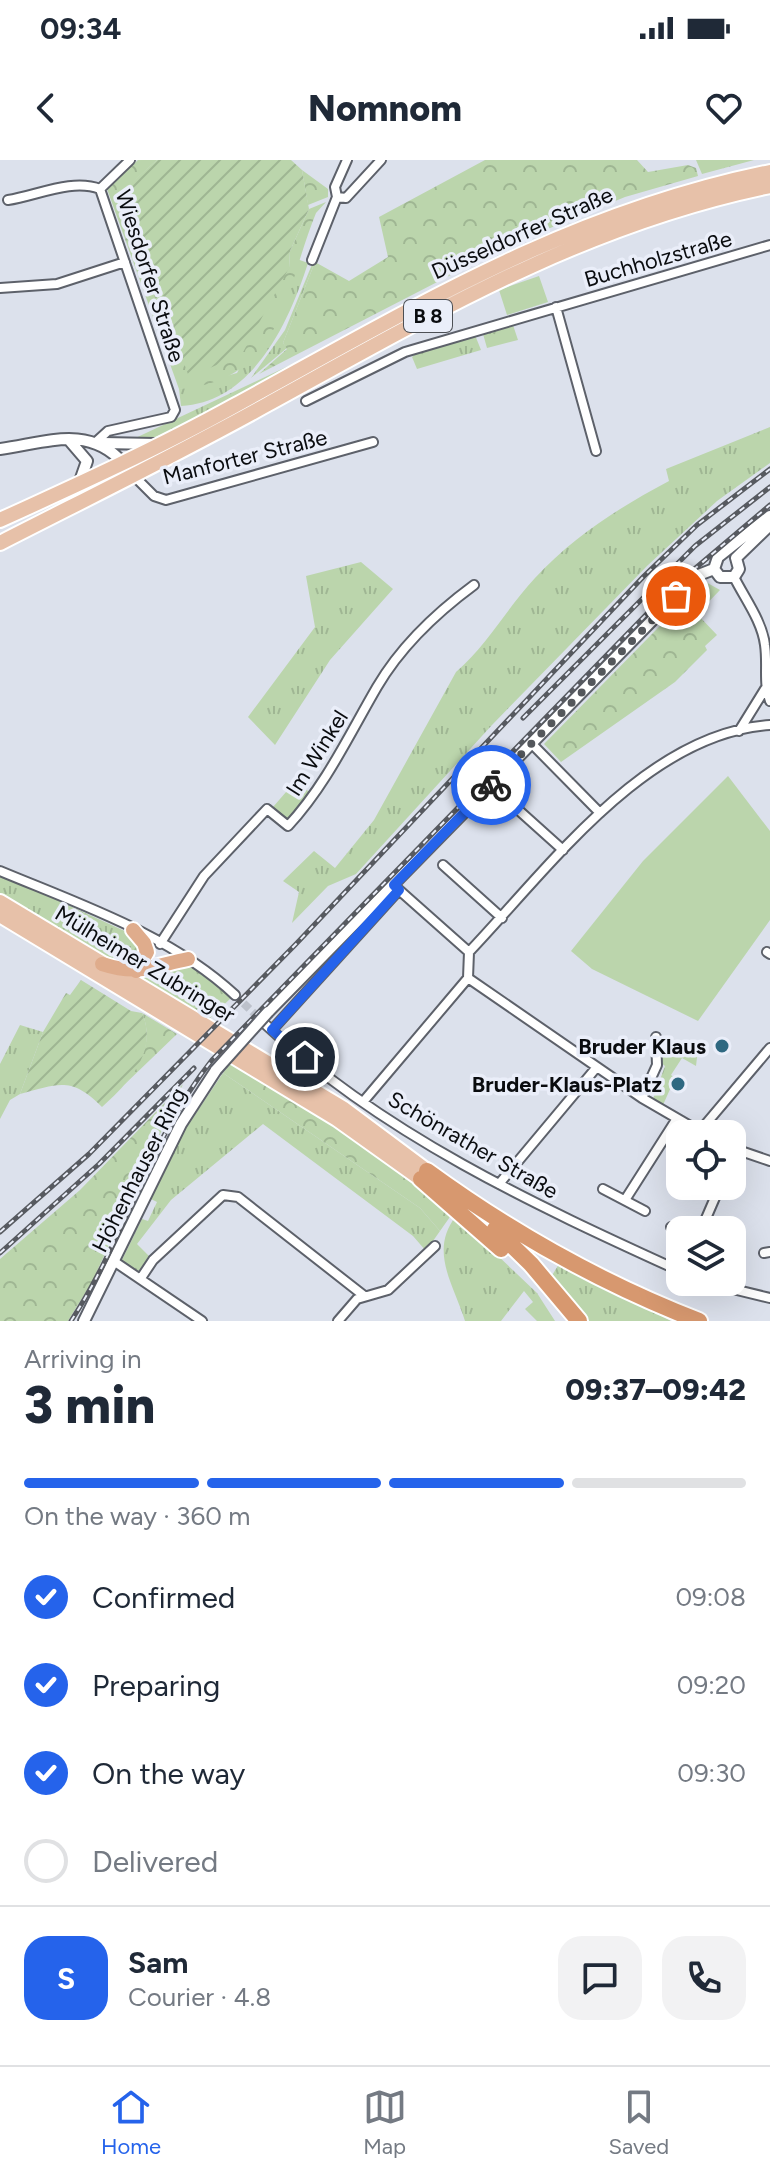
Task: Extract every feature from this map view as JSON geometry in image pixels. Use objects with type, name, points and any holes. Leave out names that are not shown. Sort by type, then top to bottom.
[{"type":"highway","points":[[133,930],[147,952],[136,971]]},
{"type":"highway","points":[[102,964],[136,971],[188,959]]},
{"type":"highway","points":[[426,1174],[523,1269],[555,1303],[567,1321]]},
{"type":"highway","points":[[426,1174],[505,1238],[579,1321]]},
{"type":"highway","points":[[426,1174],[556,1257],[699,1321]]},
{"type":"main road","name":"Düsseldorfer Straße","points":[[123,463],[422,302],[551,239],[652,201],[770,172]]},
{"type":"main road","name":"Düsseldorfer Straße","points":[[133,475],[491,282],[556,252],[656,215],[770,186]]},
{"type":"main road","points":[[123,463],[133,475]]},
{"type":"main road","name":"B 8","points":[[0,520],[123,463]]},
{"type":"main road","name":"B 8","points":[[0,543],[133,475]]},
{"type":"main road","name":"Mülheimer Zubringer","points":[[0,902],[344,1109],[426,1174]]},
{"type":"main road","name":"Mülheimer Zubringer","points":[[0,915],[426,1174]]},
{"type":"street","name":"Wiesdorfer Straße","points":[[99,442],[108,431],[174,414],[100,189],[130,160]]},
{"type":"street","points":[[312,260],[337,197],[335,187],[347,160]]},
{"type":"street","points":[[337,197],[350,195],[381,160]]},
{"type":"street","points":[[8,200],[49,190],[92,186],[100,189]]},
{"type":"street","name":"Buchholzstraße","points":[[306,401],[405,352],[770,245]]},
{"type":"street","points":[[0,288],[57,284],[125,262]]},
{"type":"street","points":[[556,307],[596,451]]},
{"type":"street","points":[[0,449],[69,440],[133,446],[165,442]]},
{"type":"street","points":[[69,440],[87,461],[79,484]]},
{"type":"street","points":[[99,442],[123,463]]},
{"type":"street","name":"Manforter Straße","points":[[133,475],[154,496],[166,500],[373,442]]},
{"type":"street","name":"Höhenhauser Ring","points":[[731,556],[770,516]]},
{"type":"street","name":"Höhenhauser Ring","points":[[269,1027],[531,743],[696,576],[714,569],[718,557],[731,556],[770,525]]},
{"type":"street","points":[[731,556],[739,569],[734,577]]},
{"type":"street","points":[[714,569],[720,577],[734,577]]},
{"type":"street","points":[[734,577],[762,630],[766,656],[765,689],[770,701]]},
{"type":"street","name":"Im Winkel","points":[[160,944],[204,876],[267,809],[288,826],[305,808],[336,762],[393,663],[428,623],[474,585]]},
{"type":"street","points":[[739,731],[765,689]]},
{"type":"street","points":[[363,1102],[468,978],[469,952],[600,813],[648,770],[739,731],[770,725]]},
{"type":"street","points":[[531,743],[600,813]]},
{"type":"street","points":[[495,789],[563,850]]},
{"type":"street","points":[[443,865],[502,918]]},
{"type":"street","points":[[0,871],[160,944],[188,959],[235,995]]},
{"type":"street","points":[[396,888],[469,952]]},
{"type":"street","name":"Höhenhauser Ring","points":[[84,1321],[181,1124],[216,1070],[268,1012],[396,888]]},
{"type":"street","points":[[468,978],[676,1120]]},
{"type":"street","name":"Schönrather Straße","points":[[269,1027],[363,1102],[499,1184],[666,1264]]},
{"type":"street","points":[[642,1098],[657,1065],[656,1037]]},
{"type":"street","points":[[712,1120],[770,1048]]},
{"type":"street","points":[[499,1184],[596,1068]]},
{"type":"street","points":[[625,1200],[666,1136]]},
{"type":"street","points":[[746,1155],[770,1161]]},
{"type":"street","points":[[603,1189],[645,1211]]},
{"type":"street","points":[[141,1278],[153,1260],[223,1195],[238,1197],[363,1295]]},
{"type":"street","points":[[338,1321],[363,1295],[388,1290],[435,1246]]},
{"type":"street","points":[[115,1262],[202,1321]]},
{"type":"street","points":[[746,1292],[770,1298]]},
{"type":"green space","points":[[138,160],[157,160],[122,192],[289,268],[290,251],[309,209],[326,202],[316,213],[275,327],[260,350],[240,369],[214,382],[179,389],[107,189]]},
{"type":"green space","points":[[157,160],[291,160],[302,170],[309,209],[290,251],[289,268],[242,354],[189,377],[122,191]]},
{"type":"green space","points":[[485,160],[637,160],[648,172],[688,165],[696,168],[698,176],[625,197],[507,246],[259,374],[287,349],[283,343],[315,262],[349,281],[388,257],[379,217]]},
{"type":"green space","points":[[696,160],[754,160],[702,174]]},
{"type":"green space","points":[[302,170],[328,189],[328,197],[308,205]]},
{"type":"green space","points":[[297,259],[308,263],[290,310],[264,355],[248,375],[229,390],[206,401],[181,406],[179,389],[237,373]]},
{"type":"green space","points":[[313,262],[283,343],[287,348],[251,378],[285,330]]},
{"type":"green space","points":[[483,263],[196,419],[151,439],[129,441],[301,360]]},
{"type":"green space","points":[[539,276],[548,302],[507,315],[499,290]]},
{"type":"green space","points":[[513,325],[518,340],[487,348],[483,334]]},
{"type":"green space","points":[[475,335],[481,350],[417,369],[412,357],[419,351]]},
{"type":"green space","points":[[770,427],[770,463],[717,501],[647,566],[492,725],[356,874],[328,886],[292,923],[299,892],[283,881],[314,851],[335,868],[374,820],[456,672],[478,650],[535,578],[598,524],[669,481],[666,469]]},
{"type":"green space","points":[[361,562],[393,589],[330,660],[275,745],[248,717],[315,627],[306,576]]},
{"type":"green space","points":[[704,581],[720,590],[697,614],[717,635],[705,646],[707,650],[675,682],[561,762],[544,744]]},
{"type":"green space","points":[[728,776],[770,831],[770,920],[698,1021],[592,969],[571,951],[643,861]]},
{"type":"green space","points":[[293,784],[313,793],[291,819],[285,819],[273,807]]},
{"type":"green space","points":[[0,874],[129,933],[141,944],[138,964],[118,964],[0,894]]},
{"type":"green space","points":[[186,963],[232,997],[206,1022],[131,975]]},
{"type":"green space","points":[[81,980],[131,1011],[142,1013],[147,1040],[138,1066],[122,1088],[102,1107],[82,1090],[64,1085],[20,1094],[43,1032],[66,993],[70,995]]},
{"type":"green space","points":[[142,1013],[177,1034],[124,1085],[144,1051],[147,1033]]},
{"type":"green space","points":[[20,1025],[43,1032],[20,1094],[10,1100],[0,1119],[0,1064]]},
{"type":"green space","points":[[689,1044],[698,1049],[696,1066],[682,1058],[671,1075],[675,1078],[663,1105],[653,1099],[665,1066],[660,1062],[662,1056]]},
{"type":"green space","points":[[230,1064],[347,1134],[452,1214],[440,1231],[420,1208],[223,1073]]},
{"type":"green space","points":[[223,1073],[420,1208],[440,1231],[426,1251],[413,1236],[263,1124],[171,1200],[137,1244],[149,1256],[139,1271],[121,1262],[142,1219],[148,1221],[157,1202],[151,1199],[186,1128]]},
{"type":"green space","points":[[183,1084],[92,1282],[68,1321],[0,1321],[0,1259],[80,1190]]},
{"type":"green space","points":[[456,1216],[537,1293],[555,1321],[537,1321],[525,1309],[533,1302],[524,1291],[501,1321],[465,1321],[444,1255],[448,1229]]},
{"type":"green space","points":[[559,1264],[671,1321],[589,1321],[551,1277]]},
{"type":"tunnel","points":[[235,995],[263,1022]]},
{"type":"railway","points":[[0,1232],[89,1154],[296,944],[644,576],[697,525],[770,469]]},
{"type":"railway","points":[[523,718],[695,546],[770,487]]},
{"type":"railway","points":[[71,1321],[107,1256],[171,1122],[212,1060],[672,588],[770,505]]},
{"type":"railway","points":[[0,1253],[99,1164],[194,1068]]},
{"type":"way so far","points":[[491,785],[676,596]]},
{"type":"place","name":"Bruder Klaus","points":[[722,1046]]},
{"type":"place","name":"Bruder-Klaus-Platz","points":[[678,1084]]},
{"type":"route","points":[[305,1057],[272,1030],[399,890],[394,885],[491,785]]}]
